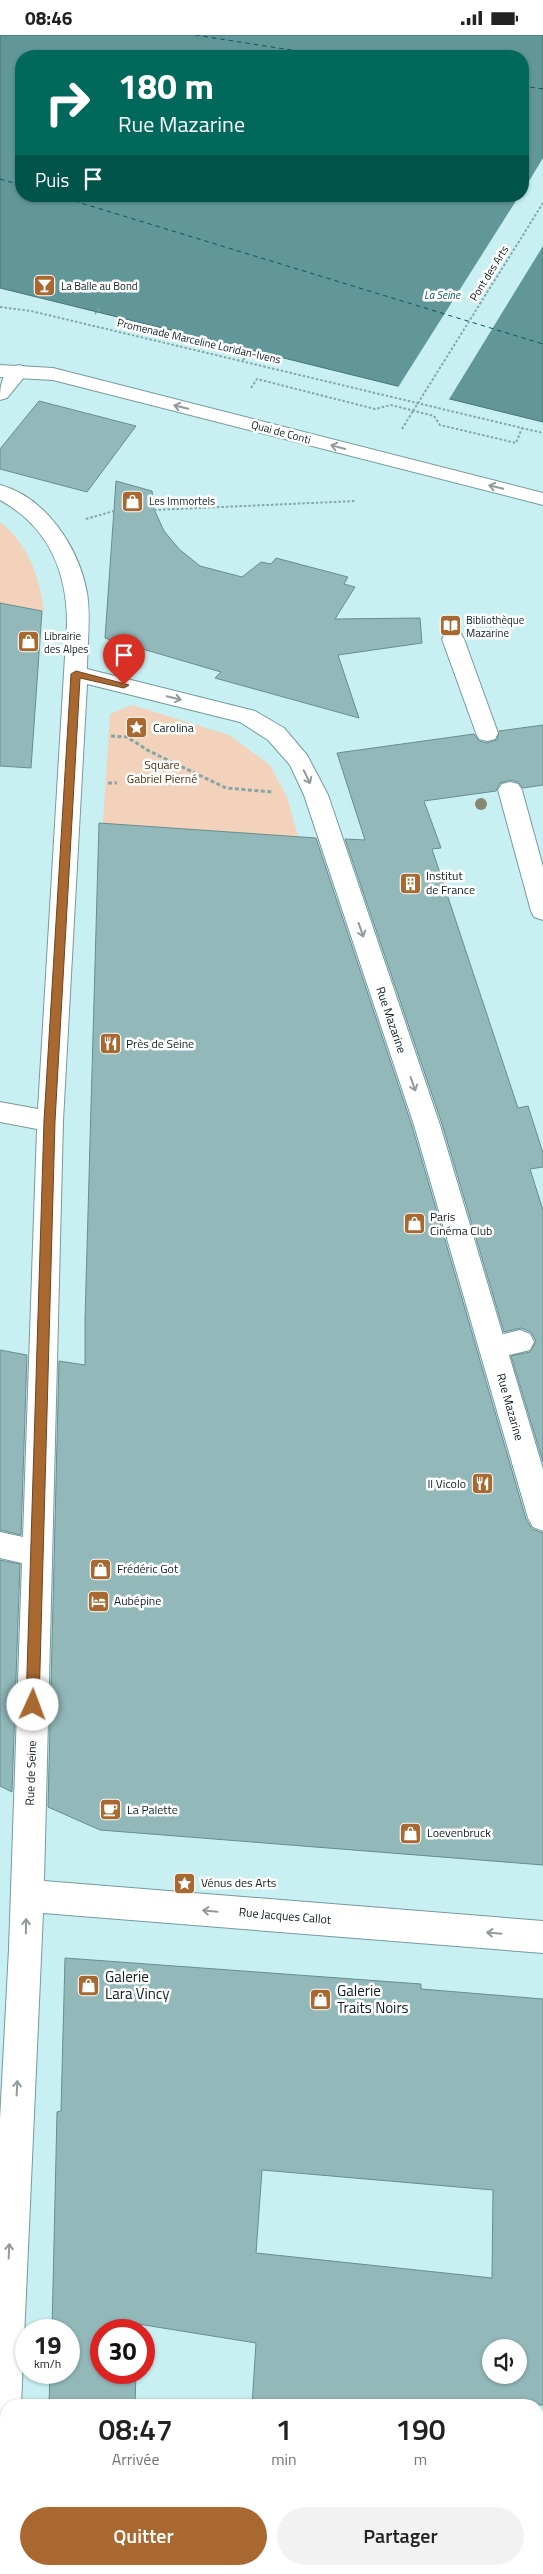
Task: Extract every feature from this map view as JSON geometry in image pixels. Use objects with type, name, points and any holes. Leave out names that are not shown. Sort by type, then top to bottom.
[{"type":"street","points":[[0,394],[10,371]]},
{"type":"street","name":"Quai de Conti","points":[[10,371],[53,374],[543,499]]},
{"type":"street","name":"Rue de Seine","points":[[0,491],[24,503],[49,528],[64,553],[76,593],[76,674],[50,1121],[27,1896],[8,2133],[1,2399]]},
{"type":"street","points":[[453,639],[487,733]]},
{"type":"street","name":"Rue Mazarine","points":[[76,674],[247,716],[276,734],[299,761],[316,795],[427,1125],[543,1518]]},
{"type":"street","points":[[510,790],[543,911]]},
{"type":"street","points":[[0,1112],[50,1121]]},
{"type":"street","points":[[493,1347],[520,1342]]},
{"type":"street","points":[[0,1545],[36,1553]]},
{"type":"street","name":"Rue Jacques Callot","points":[[27,1896],[543,1937]]},
{"type":"path","name":"Pont des Arts","points":[[403,428],[543,203]]},
{"type":"path","name":"Promenade Marceline Loridan-Ivens","points":[[0,307],[31,311],[543,433]]},
{"type":"path","points":[[95,313],[100,307]]},
{"type":"path","points":[[243,359],[254,347]]},
{"type":"path","points":[[250,388],[257,379],[375,409],[391,405],[434,416],[440,425],[516,443],[522,428]]},
{"type":"path","points":[[154,510],[356,501]]},
{"type":"path","points":[[81,521],[114,511]]},
{"type":"path","points":[[109,736],[127,737],[149,751],[226,788],[281,793]]},
{"type":"path","points":[[107,783],[117,783]]},
{"type":"green space","points":[[0,522],[18,541],[31,562],[36,574],[44,611],[0,603]]},
{"type":"green space","name":"Square Gabriel Pierné","points":[[132,705],[229,735],[270,765],[287,797],[298,837],[103,823],[110,714]]},
{"type":"water","name":"La Seine","points":[[0,35],[543,35],[543,422],[0,288]]},
{"type":"pier","points":[[543,158],[543,246],[448,401],[397,389],[515,202],[529,202],[529,181]]},
{"type":"building","points":[[39,401],[136,426],[87,492],[0,469],[0,449]]},
{"type":"building","points":[[116,481],[152,491],[154,509],[164,531],[179,549],[200,566],[242,577],[261,562],[271,564],[276,558],[348,577],[344,584],[355,587],[335,619],[420,618],[422,643],[338,655],[359,718],[215,678],[221,672],[105,638]]},
{"type":"building","points":[[0,603],[42,611],[31,768],[0,766]]},
{"type":"building","points":[[543,725],[543,785],[523,788],[518,782],[510,780],[500,783],[496,791],[424,801],[441,848],[432,849],[518,1108],[528,1106],[543,1153],[543,1167],[530,1169],[543,1210],[543,1462],[511,1356],[530,1352],[536,1341],[531,1332],[521,1328],[504,1332],[442,1124],[345,839],[365,840],[337,753],[474,734],[479,741],[487,743],[497,740],[499,731]]},
{"type":"building","points":[[99,823],[316,838],[412,1126],[526,1519],[532,1529],[543,1533],[543,1865],[100,1830],[48,1807],[59,1361],[85,1365]]},
{"type":"building","points":[[0,1350],[27,1355],[21,1535],[0,1530]]},
{"type":"building","points":[[0,1560],[20,1564],[12,1792],[0,1786]]},
{"type":"building","points":[[65,1958],[421,1984],[421,1989],[543,1999],[543,2399],[252,2399],[256,2343],[155,2327],[155,2319],[90,2319],[90,2384],[136,2384],[135,2399],[49,2399],[50,2384],[80,2384],[80,2319],[52,2319],[57,2112],[61,2111]],"holes":[[[262,2170],[493,2190],[492,2278],[256,2253]]]},
{"type":"ferry route","points":[[195,35],[291,50]]},
{"type":"ferry route","points":[[529,87],[543,89]]},
{"type":"ferry route","points":[[0,179],[15,183]]},
{"type":"ferry route","points":[[78,202],[543,344]]},
{"type":"place","name":"La Balle au Bond","points":[[45,286]]},
{"type":"place","name":"Les Immortels","points":[[133,501]]},
{"type":"place","name":"Bibliothèque Mazarine","points":[[450,626]]},
{"type":"place","name":"Librairie des Alpes","points":[[28,642]]},
{"type":"place","name":"Carolina","points":[[137,728]]},
{"type":"place","name":"Institut de France","points":[[410,883]]},
{"type":"place","name":"Près de Seine","points":[[110,1044]]},
{"type":"place","name":"Paris Cinéma Club","points":[[414,1224]]},
{"type":"place","name":"Il Vicolo","points":[[482,1484]]},
{"type":"place","name":"Frédéric Got","points":[[101,1569]]},
{"type":"place","name":"Aubépine","points":[[98,1601]]},
{"type":"place","name":"La Palette","points":[[111,1810]]},
{"type":"place","name":"Loevenbruck","points":[[411,1833]]},
{"type":"place","name":"Vénus des Arts","points":[[185,1883]]},
{"type":"place","name":"Galerie Lara Vincy","points":[[89,1986]]},
{"type":"place","name":"Galerie Traits Noirs","points":[[321,2000]]},
{"type":"route","points":[[33,1705],[50,1121],[76,674],[124,685]]}]
